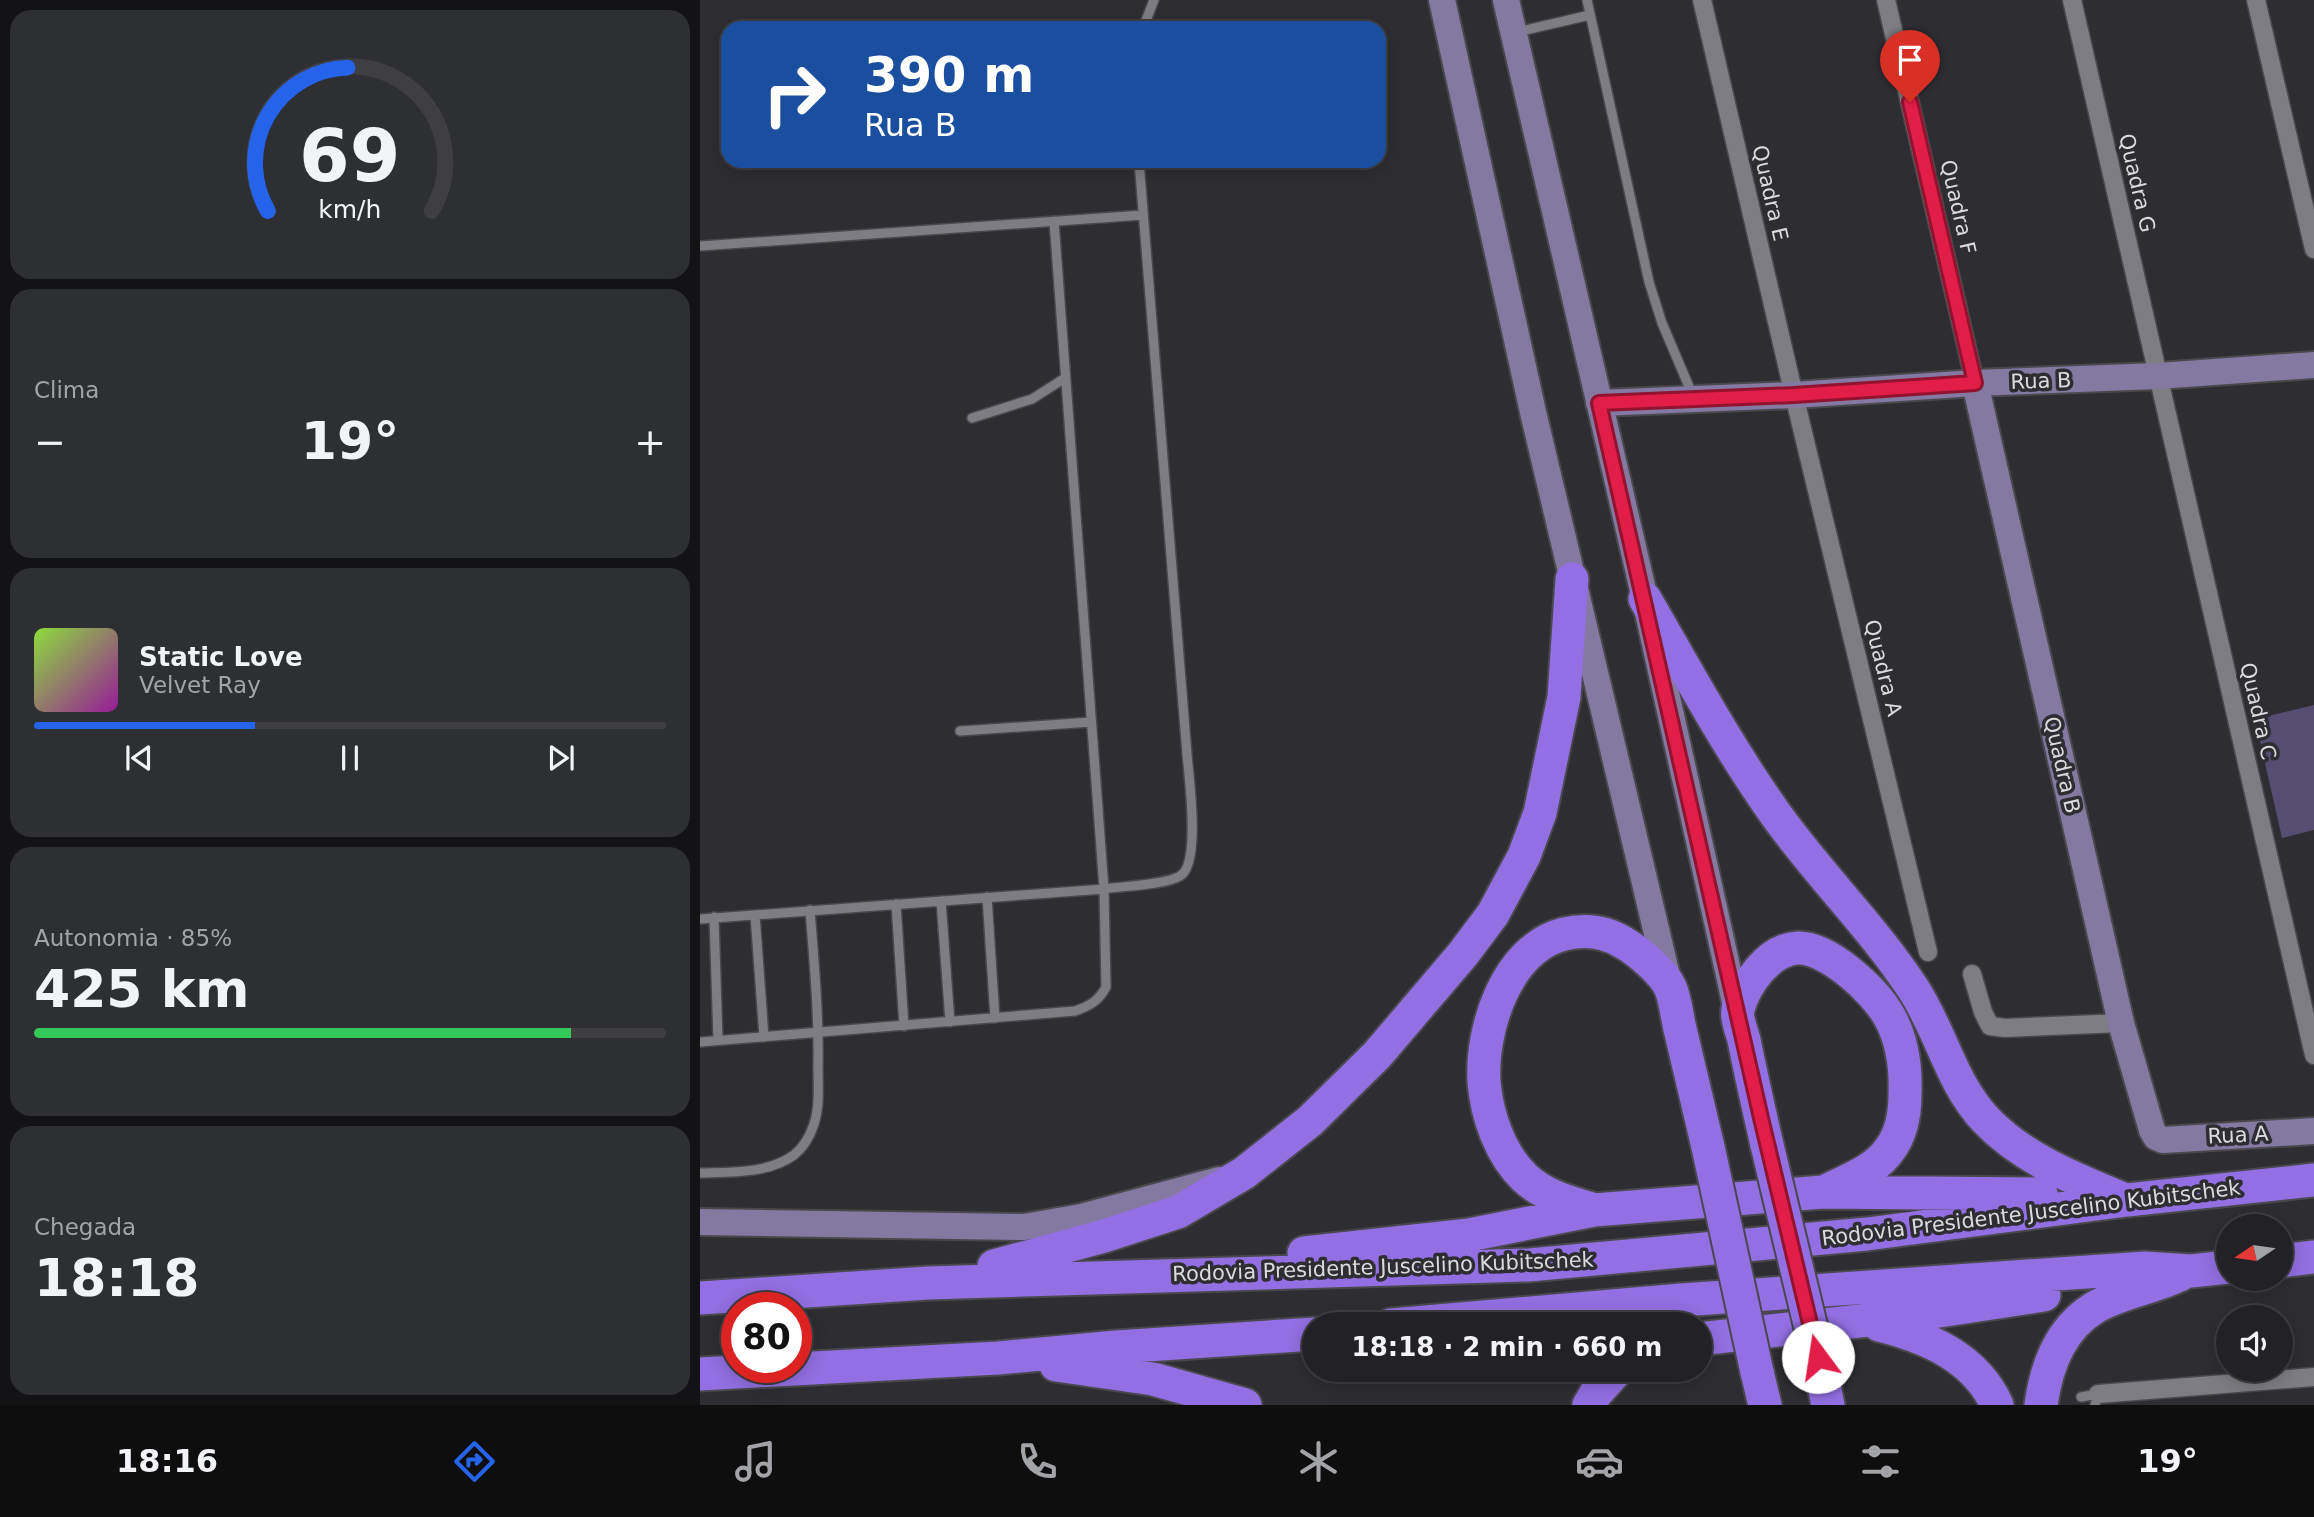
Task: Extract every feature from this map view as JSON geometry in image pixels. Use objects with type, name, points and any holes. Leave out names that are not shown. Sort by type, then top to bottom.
[{"type":"highway","points":[[928,1283],[1034,1257],[1178,1212],[1244,1173],[1310,1121],[1377,1055],[1463,954],[1493,914],[1524,856],[1540,813],[1564,697],[1572,579]]},
{"type":"highway","points":[[1645,599],[1723,735],[1774,813],[1854,909],[1912,987],[1930,1016],[1955,1076],[1973,1104],[2003,1136],[2058,1171],[2125,1199]]},
{"type":"highway","points":[[1594,1210],[1543,1191],[1519,1171],[1501,1145],[1488,1105],[1484,1067],[1495,1010],[1513,970],[1551,938],[1572,932],[1595,931],[1616,937],[1634,948],[1670,986],[1765,1405]]},
{"type":"highway","points":[[1823,1192],[1876,1165],[1890,1149],[1904,1118],[1903,1060],[1891,1018],[1873,993],[1841,965],[1806,948],[1795,948],[1774,957],[1760,968],[1737,1011],[1828,1405]]},
{"type":"highway","name":"Rodovia Presidente Juscelino Kubitschek","points":[[700,1298],[928,1283],[1529,1265],[1867,1234],[2125,1199],[2314,1180]]},
{"type":"highway","points":[[1222,1273],[1264,1258],[1469,1235],[1594,1210],[1823,1192],[2063,1194],[2125,1199]]},
{"type":"highway","points":[[2293,1259],[2314,1257]]},
{"type":"highway","points":[[1712,1338],[1863,1321],[2216,1268]]},
{"type":"highway","points":[[1542,1312],[2125,1269],[2190,1271]]},
{"type":"highway","points":[[2041,1405],[2047,1371],[2064,1335],[2078,1319],[2096,1307],[2190,1271]]},
{"type":"highway","points":[[1863,1321],[1926,1340],[1962,1360],[1985,1385],[1997,1405]]},
{"type":"highway","points":[[700,1374],[998,1357],[1302,1335]]},
{"type":"highway","points":[[998,1357],[1153,1379],[1245,1405]]},
{"type":"highway","points":[[1589,1405],[1606,1382]]},
{"type":"street","points":[[1442,0],[1572,579],[1670,986]]},
{"type":"street","points":[[1506,0],[1737,1011]]},
{"type":"street","name":"Quadra E","points":[[1702,0],[1794,395]]},
{"type":"street","name":"Quadra F","points":[[1886,0],[1975,383]]},
{"type":"street","name":"Quadra G","points":[[2072,0],[2158,376]]},
{"type":"street","points":[[2256,0],[2314,249]]},
{"type":"street","name":"Rua B","points":[[1599,403],[2158,376],[2314,365]]},
{"type":"street","name":"Quadra C","points":[[2158,376],[2314,1055]]},
{"type":"street","name":"Quadra B","points":[[1975,383],[2122,1023],[2152,1130],[2163,1140]]},
{"type":"street","name":"Quadra A","points":[[1794,395],[1928,952]]},
{"type":"street","points":[[1972,974],[1990,1026],[2005,1028],[2122,1023]]},
{"type":"street","name":"Rua A","points":[[2163,1140],[2314,1131]]},
{"type":"street","points":[[700,1222],[1024,1227],[1067,1220],[1244,1173]]},
{"type":"street","points":[[2091,1399],[2314,1377]]},
{"type":"lane","points":[[1146,21],[1154,0]]},
{"type":"lane","points":[[1587,0],[1649,282],[1662,323],[1695,399]]},
{"type":"lane","points":[[1513,33],[1590,15]]},
{"type":"lane","points":[[700,919],[1104,889],[1167,881],[1181,876],[1189,867],[1193,849],[1186,740],[1140,168]]},
{"type":"lane","points":[[700,246],[1143,215]]},
{"type":"lane","points":[[700,1042],[1076,1011],[1101,997],[1106,987],[1104,889],[1054,220]]},
{"type":"lane","points":[[972,418],[1032,399],[1065,378]]},
{"type":"lane","points":[[960,731],[1091,722]]},
{"type":"lane","points":[[987,897],[995,1018]]},
{"type":"lane","points":[[942,901],[950,1022]]},
{"type":"lane","points":[[896,904],[904,1026]]},
{"type":"lane","points":[[700,1173],[750,1170],[776,1164],[794,1155],[807,1140],[815,1123],[819,1034],[810,910]]},
{"type":"lane","points":[[755,915],[764,1037]]},
{"type":"lane","points":[[714,918],[718,1040]]},
{"type":"shaded area","points":[[2314,705],[2314,830],[2282,838],[2255,719]]},
{"type":"route","points":[[1818,1357],[1599,403],[1794,395],[1975,383],[1910,102]]}]
